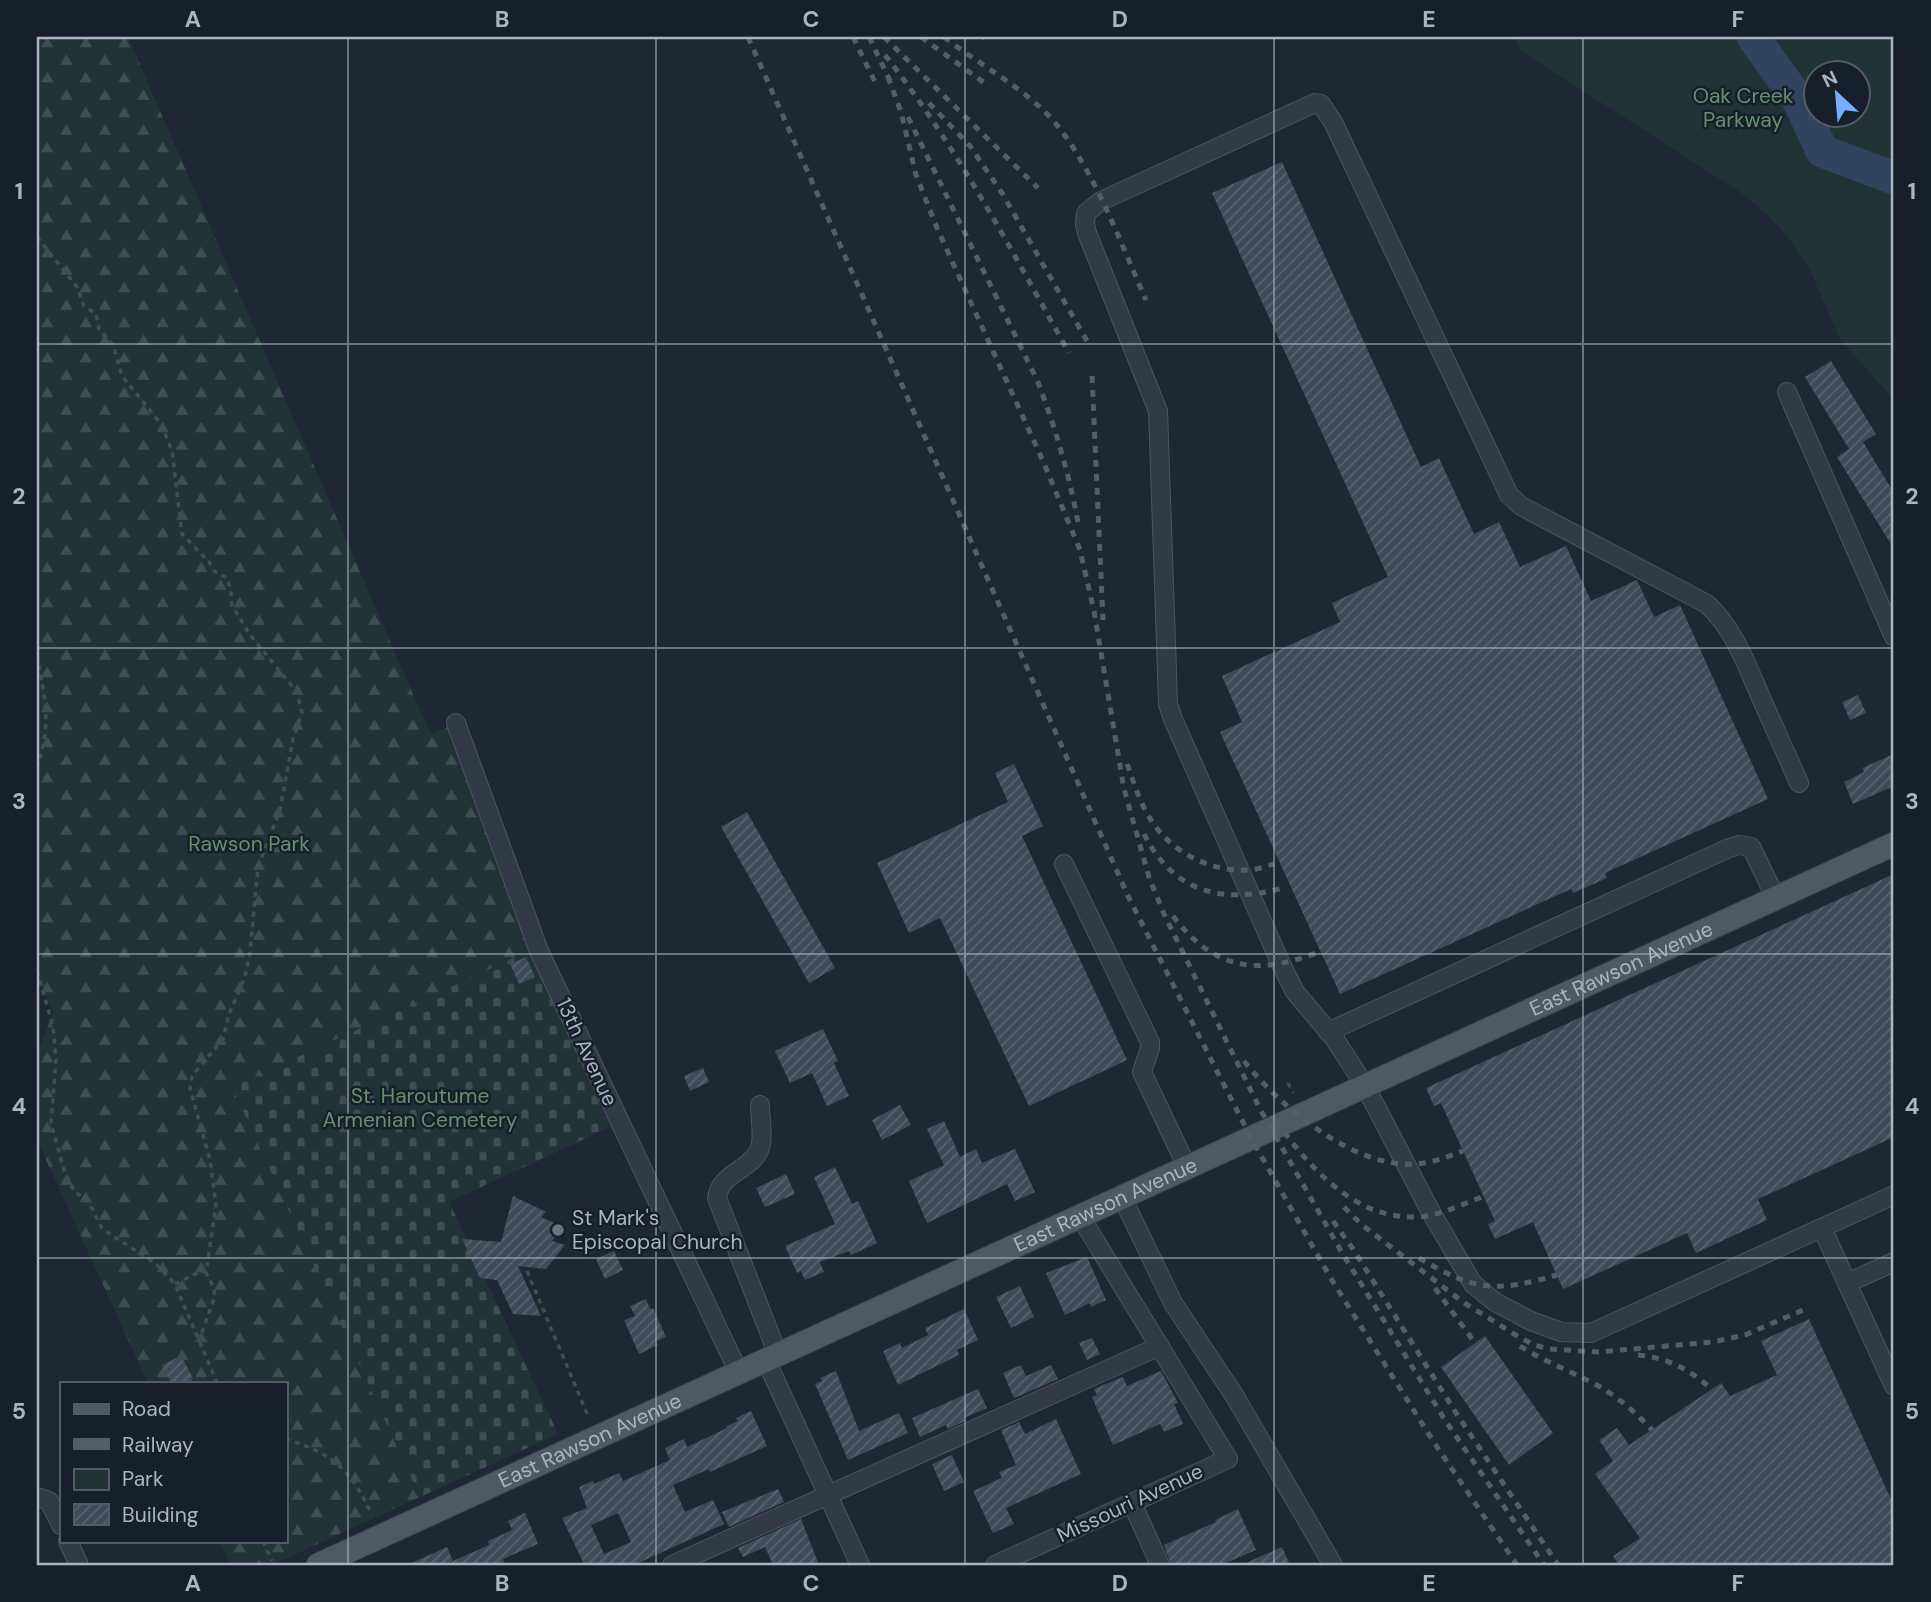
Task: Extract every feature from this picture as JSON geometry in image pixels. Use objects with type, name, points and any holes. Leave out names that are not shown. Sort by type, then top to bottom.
[{"type":"main road","name":"East Rawson Avenue","points":[[318,1565],[1894,844]]},
{"type":"street","points":[[1799,783],[1743,657],[1729,628],[1718,614],[1707,604],[1521,506],[1509,495],[1333,122],[1321,104],[1315,103],[1101,201],[1086,213],[1085,224],[1150,388],[1160,425],[1167,672],[1171,712],[1281,964],[1296,992],[1328,1031],[1365,1086],[1432,1214],[1473,1284],[1495,1302],[1531,1321],[1561,1332],[1591,1333],[1894,1195]]},
{"type":"street","points":[[1787,393],[1894,637]]},
{"type":"street","name":"13th Avenue","points":[[456,723],[539,951],[739,1373]]},
{"type":"street","points":[[1328,1031],[1739,845],[1751,847],[1776,898]]},
{"type":"street","points":[[1064,864],[1150,1042],[1142,1072],[1188,1167]]},
{"type":"street","points":[[760,1105],[761,1144],[748,1165],[732,1174],[720,1186],[717,1198],[772,1358],[860,1565]]},
{"type":"street","points":[[1122,1197],[1173,1303],[1234,1395],[1333,1565]]},
{"type":"street","points":[[671,1565],[1160,1346],[1080,1216]]},
{"type":"street","points":[[1822,1228],[1894,1386]]},
{"type":"street","points":[[1847,1283],[1894,1262]]},
{"type":"street","name":"Missouri Avenue","points":[[995,1565],[1227,1459],[1160,1346]]},
{"type":"street","points":[[37,1497],[49,1501],[60,1523]]},
{"type":"street","points":[[1132,1503],[1160,1565]]},
{"type":"street","points":[[68,1542],[79,1565]]},
{"type":"path","points":[[37,236],[77,287],[84,306],[96,314],[99,329],[113,345],[122,376],[160,424],[172,451],[182,534],[209,562],[214,571],[227,578],[232,605],[250,635],[297,692],[302,712],[293,739],[280,810],[258,867],[245,977],[229,1014],[223,1039],[192,1076],[190,1088],[210,1160],[216,1205],[206,1273],[215,1296],[199,1341]]},
{"type":"path","points":[[37,654],[47,712],[45,742],[37,768]]},
{"type":"path","points":[[37,971],[53,1026],[56,1060],[51,1123],[64,1170],[74,1191],[89,1202],[102,1230],[155,1263],[175,1284],[217,1382]]},
{"type":"path","points":[[1288,1083],[1293,1093]]},
{"type":"path","points":[[175,1284],[201,1271],[206,1273]]},
{"type":"path","points":[[527,1271],[588,1416]]},
{"type":"path","points":[[287,1439],[314,1447],[344,1468],[359,1488],[372,1515]]},
{"type":"path","points":[[262,1542],[272,1561]]},
{"type":"green space","name":"Rawson Park","points":[[37,37],[128,37],[422,715],[432,734],[451,726],[529,951],[232,1087],[420,1497],[272,1565],[231,1565],[220,1542],[287,1542],[287,1382],[148,1382],[37,1140],[37,1055],[53,1013],[37,977]]},
{"type":"green space","name":"Oak Creek Parkway","points":[[1514,37],[1894,37],[1894,400],[1840,339],[1810,270],[1790,240],[1766,213],[1737,190],[1521,51]]},
{"type":"green space","name":"St. Haroutume Armenian Cemetery","points":[[529,951],[610,1127],[449,1202],[558,1434],[420,1497],[232,1087]]},
{"type":"building","points":[[1282,162],[1421,467],[1439,458],[1474,534],[1499,522],[1520,567],[1566,546],[1591,601],[1637,580],[1654,617],[1680,605],[1768,799],[1605,873],[1607,878],[1573,893],[1571,889],[1340,994],[1220,732],[1242,722],[1222,676],[1340,622],[1332,603],[1388,577],[1212,193]]},
{"type":"building","points":[[1831,361],[1876,434],[1863,442],[1894,493],[1894,549],[1837,457],[1849,449],[1805,377]]},
{"type":"building","points":[[1858,695],[1866,713],[1850,720],[1842,702]]},
{"type":"building","points":[[1894,754],[1894,786],[1853,804],[1844,782],[1864,772],[1862,768]]},
{"type":"building","points":[[1014,764],[1043,826],[1022,836],[1127,1060],[1029,1106],[940,918],[909,933],[877,863],[1008,802],[995,773]]},
{"type":"building","points":[[747,812],[835,968],[809,983],[721,827]]},
{"type":"building","points":[[1894,874],[1894,1137],[1758,1199],[1767,1220],[1696,1253],[1687,1233],[1563,1289],[1533,1222],[1495,1239],[1488,1224],[1495,1221],[1441,1103],[1434,1106],[1426,1088]]},
{"type":"building","points":[[526,957],[535,977],[519,984],[510,964]]},
{"type":"building","points":[[823,1029],[838,1061],[834,1063],[849,1096],[827,1106],[812,1073],[790,1083],[775,1051]]},
{"type":"building","points":[[703,1068],[709,1082],[690,1091],[684,1076]]},
{"type":"building","points":[[900,1105],[911,1125],[882,1140],[872,1120]]},
{"type":"building","points":[[944,1121],[960,1157],[976,1149],[982,1163],[1015,1149],[1035,1192],[1015,1201],[1007,1184],[927,1223],[909,1181],[944,1165],[927,1129]]},
{"type":"building","points":[[835,1167],[852,1204],[858,1201],[877,1243],[851,1255],[849,1251],[820,1262],[824,1272],[805,1280],[801,1271],[797,1273],[785,1246],[835,1224],[814,1177]]},
{"type":"building","points":[[786,1174],[795,1194],[765,1207],[756,1188]]},
{"type":"building","points":[[513,1196],[546,1212],[541,1217],[563,1227],[552,1241],[565,1245],[546,1269],[518,1266],[541,1316],[513,1314],[497,1280],[480,1278],[462,1239],[501,1242]]},
{"type":"building","points":[[614,1251],[623,1270],[605,1279],[596,1259]]},
{"type":"building","points":[[1087,1257],[1106,1300],[1091,1307],[1090,1303],[1065,1315],[1046,1273]]},
{"type":"building","points":[[1020,1286],[1034,1317],[1011,1328],[996,1297]]},
{"type":"building","points":[[646,1299],[666,1337],[656,1341],[658,1345],[639,1354],[624,1320],[635,1316],[630,1306]]},
{"type":"building","points":[[964,1309],[978,1340],[957,1350],[959,1355],[898,1385],[883,1351],[900,1343],[902,1348],[928,1335],[925,1328]]},
{"type":"building","points":[[1809,1319],[1894,1506],[1894,1565],[1619,1565],[1613,1556],[1640,1538],[1595,1474],[1613,1461],[1599,1440],[1617,1428],[1629,1445],[1721,1383],[1730,1396],[1777,1375],[1761,1341]]},
{"type":"building","points":[[1485,1336],[1553,1433],[1509,1465],[1441,1367]]},
{"type":"building","points":[[1092,1338],[1100,1354],[1087,1360],[1079,1343]]},
{"type":"building","points":[[181,1356],[193,1382],[170,1382],[162,1365]]},
{"type":"building","points":[[1021,1365],[1026,1376],[1051,1365],[1058,1379],[1014,1398],[1003,1373]]},
{"type":"building","points":[[836,1371],[859,1431],[899,1413],[908,1433],[848,1460],[815,1384],[822,1381],[820,1378]]},
{"type":"building","points":[[1161,1371],[1178,1403],[1174,1404],[1183,1424],[1164,1432],[1160,1424],[1113,1445],[1092,1397],[1097,1395],[1094,1389],[1123,1377],[1127,1386]]},
{"type":"building","points":[[978,1389],[987,1408],[948,1429],[946,1425],[920,1437],[912,1418]]},
{"type":"building","points":[[751,1411],[767,1446],[710,1472],[709,1469],[673,1485],[685,1512],[713,1500],[724,1524],[634,1565],[580,1565],[584,1564],[562,1518],[587,1508],[579,1487],[593,1481],[594,1484],[619,1473],[623,1481],[670,1460],[665,1448],[684,1439],[687,1447],[727,1428],[738,1421],[736,1418]],"holes":[[[618,1513],[631,1542],[604,1554],[591,1525]]]},
{"type":"building","points":[[1056,1419],[1081,1474],[1006,1508],[1014,1524],[993,1533],[973,1491],[1002,1478],[999,1472],[1016,1465],[1001,1430],[1019,1422],[1025,1434]]},
{"type":"building","points":[[952,1455],[964,1482],[944,1491],[932,1464]]},
{"type":"building","points":[[778,1489],[784,1502],[729,1527],[722,1512]]},
{"type":"building","points":[[1238,1509],[1256,1550],[1221,1565],[1171,1565],[1164,1545]]},
{"type":"building","points":[[525,1513],[538,1544],[503,1559],[505,1565],[407,1565],[447,1547],[453,1561],[489,1545],[488,1541],[512,1530],[508,1521]]},
{"type":"building","points":[[801,1519],[819,1565],[773,1565],[765,1547],[743,1557],[738,1548]]},
{"type":"building","points":[[1282,1547],[1290,1565],[1241,1565]]},
{"type":"waterway","points":[[1753,37],[1799,101],[1822,151],[1894,178]]},
{"type":"railway","points":[[748,37],[1128,896],[1251,1138],[1330,1277],[1433,1441],[1517,1565]]},
{"type":"railway","points":[[853,37],[875,82]]},
{"type":"railway","points":[[869,37],[892,85]]},
{"type":"railway","points":[[884,37],[1038,188]]},
{"type":"railway","points":[[921,37],[986,84]]},
{"type":"railway","points":[[944,37],[1022,92],[1062,131],[1103,202],[1146,300]]},
{"type":"railway","points":[[885,55],[960,163],[1069,353]]},
{"type":"railway","points":[[888,77],[901,112],[916,175],[937,228],[1043,461],[1080,550],[1094,611],[1124,789],[1149,877],[1164,914],[1260,1109],[1341,1251],[1445,1420],[1544,1565]]},
{"type":"railway","points":[[929,103],[970,146],[1002,193],[1087,341]]},
{"type":"railway","points":[[908,117],[1037,380],[1062,453],[1079,528]]},
{"type":"railway","points":[[1092,376],[1103,620]]},
{"type":"railway","points":[[1127,764],[1140,800],[1151,820],[1169,842],[1180,850],[1220,868],[1251,870],[1274,864]]},
{"type":"railway","points":[[1144,834],[1170,870],[1203,890],[1242,895],[1286,887]]},
{"type":"railway","points":[[1173,916],[1188,934],[1204,947],[1237,963],[1274,964],[1316,953]]},
{"type":"railway","points":[[1244,1061],[1259,1079],[1298,1115],[1320,1131],[1368,1156],[1393,1163],[1416,1164],[1463,1151]]},
{"type":"railway","points":[[1276,1121],[1319,1173],[1354,1200],[1373,1209],[1394,1215],[1417,1217],[1451,1209],[1484,1196]]},
{"type":"railway","points":[[1344,1207],[1361,1224],[1463,1302],[1534,1345],[1550,1349],[1598,1352],[1713,1342],[1745,1335],[1803,1310]]},
{"type":"railway","points":[[1333,1221],[1458,1416],[1558,1565]]},
{"type":"railway","points":[[1419,1258],[1455,1277],[1486,1286],[1517,1285],[1557,1275]]},
{"type":"railway","points":[[1435,1288],[1475,1343]]},
{"type":"railway","points":[[1520,1346],[1609,1393],[1652,1430]]},
{"type":"railway","points":[[1638,1355],[1678,1366],[1712,1389]]},
{"type":"place","name":"St Mark's Episcopal Church","points":[[558,1230]]}]
